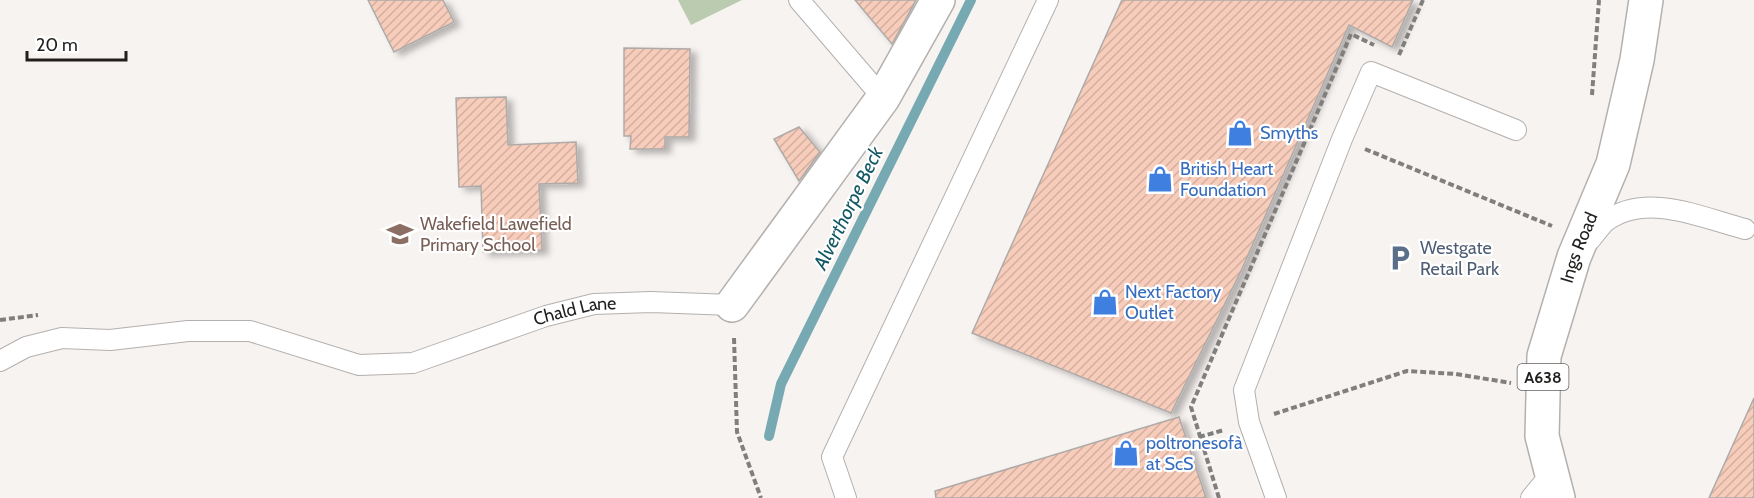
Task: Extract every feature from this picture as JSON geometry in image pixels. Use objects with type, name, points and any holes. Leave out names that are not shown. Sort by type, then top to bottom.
[{"type":"main road","points":[[732,305],[883,98],[938,0]]},
{"type":"main road","name":"Ings Road","points":[[1546,490],[1540,419],[1544,356],[1577,248],[1613,164],[1636,60],[1646,0]]},
{"type":"lane","points":[[799,0],[883,98]]},
{"type":"lane","points":[[846,498],[832,457],[1048,0]]},
{"type":"lane","points":[[1276,498],[1249,422],[1244,390],[1342,139],[1371,72],[1516,130]]},
{"type":"lane","points":[[1577,248],[1605,222],[1634,209],[1661,207],[1745,229]]},
{"type":"lane","name":"Chald Lane","points":[[0,362],[26,347],[62,338],[110,340],[188,331],[250,331],[359,365],[392,366],[412,363],[546,316],[594,304],[732,305]]},
{"type":"path","points":[[1311,125],[1577,248]]},
{"type":"path","points":[[732,305],[737,432],[761,498]]},
{"type":"path","points":[[1199,437],[1407,371],[1456,374],[1513,384]]},
{"type":"green space","points":[[678,0],[742,0],[691,25]]},
{"type":"building","points":[[368,0],[443,0],[454,22],[394,52]]},
{"type":"building","points":[[855,0],[916,0],[892,44]]},
{"type":"building","points":[[1122,0],[1413,0],[1392,47],[1349,25],[1241,271],[1171,413],[972,333]]},
{"type":"building","points":[[624,48],[690,49],[689,137],[665,137],[665,149],[630,149],[631,136],[624,136]]},
{"type":"building","points":[[506,97],[508,145],[576,142],[578,183],[539,184],[542,250],[483,252],[481,186],[459,187],[456,98]]},
{"type":"building","points":[[799,127],[820,152],[799,181],[774,139]]},
{"type":"building","points":[[1754,398],[1754,498],[1709,498]]},
{"type":"building","name":"poltronesofà at ScS","points":[[1179,417],[1206,498],[936,498],[935,491]]},
{"type":"waterway","name":"Alverthorpe Beck","points":[[769,436],[781,384],[971,0]]},
{"type":"place","name":"Smyths","points":[[1240,133]]},
{"type":"place","name":"British Heart Foundation","points":[[1160,179]]},
{"type":"place","name":"Wakefield Lawefield Primary School","points":[[400,234]]},
{"type":"place","name":"Westgate Retail Park","points":[[1400,258]]},
{"type":"place","name":"Next Factory Outlet","points":[[1105,302]]},
{"type":"place","name":"poltronesofà at ScS","points":[[1126,453]]}]
